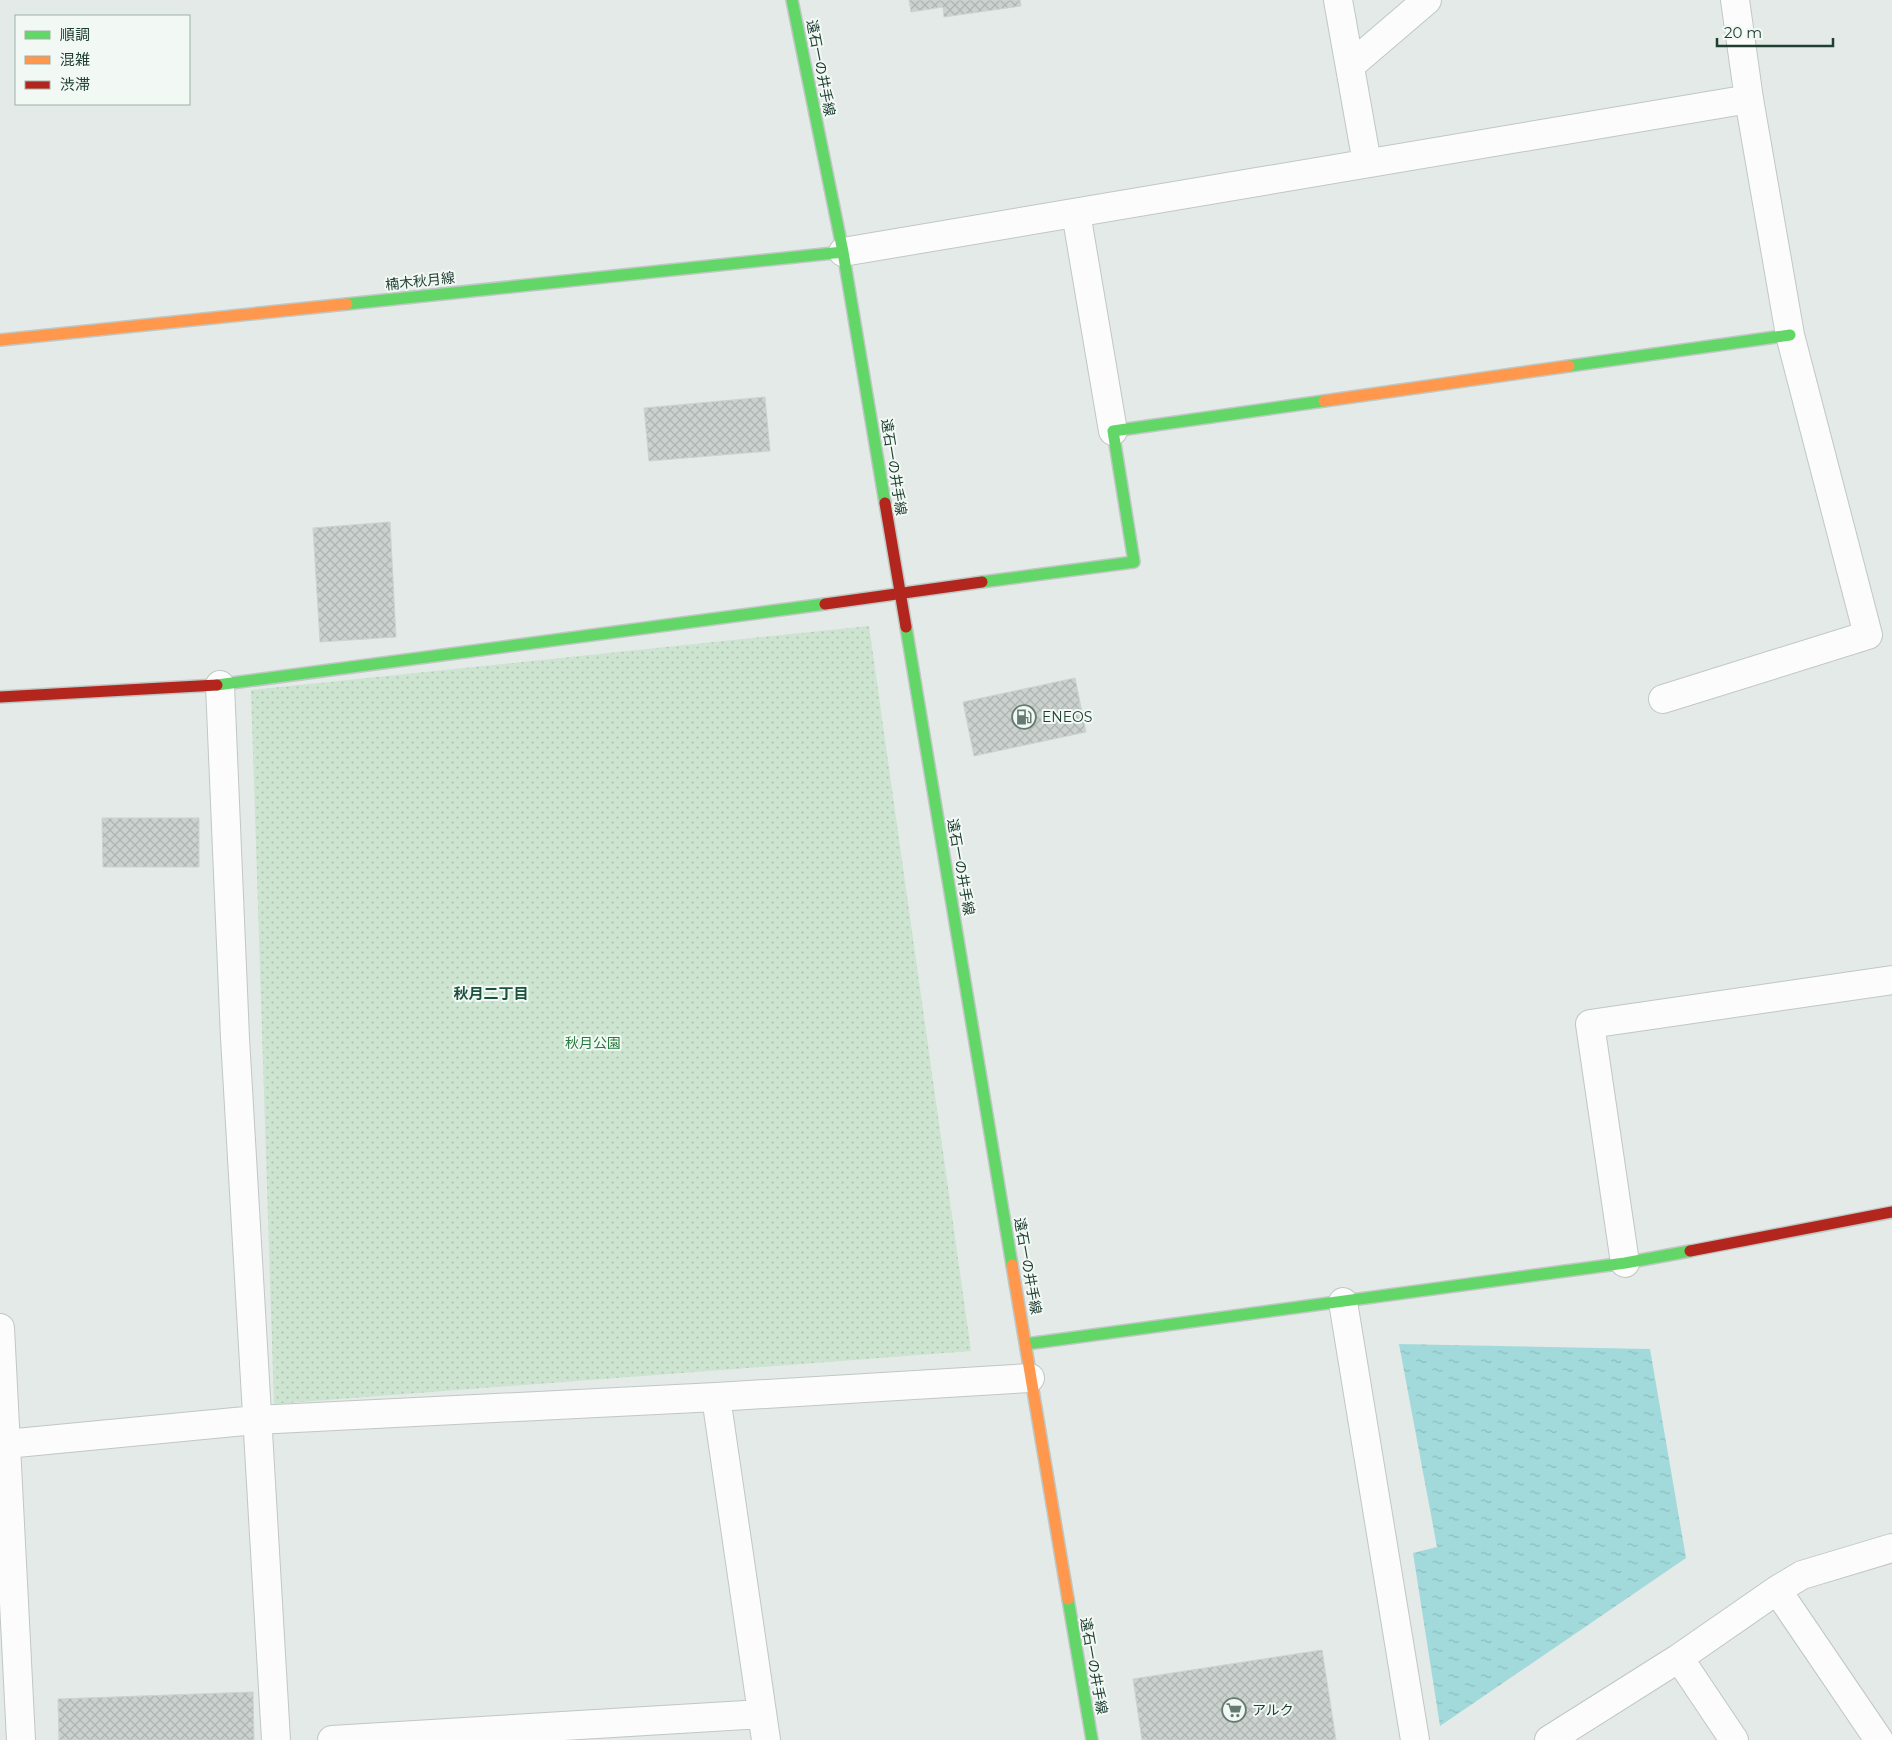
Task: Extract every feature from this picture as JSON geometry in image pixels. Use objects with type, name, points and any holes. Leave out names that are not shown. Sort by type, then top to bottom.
[{"type":"street","name":"遠石一の井手線","points":[[792,0],[843,252],[1092,1740]]},
{"type":"street","points":[[1338,0],[1367,163]]},
{"type":"street","points":[[1351,65],[1427,0]]},
{"type":"street","points":[[1663,699],[1868,635],[1790,335],[1749,99],[1735,0]]},
{"type":"street","points":[[843,252],[1749,99]]},
{"type":"street","points":[[0,697],[220,685],[1134,562],[1076,213]]},
{"type":"street","name":"楠木秋月線","points":[[0,340],[843,252]]},
{"type":"street","points":[[1113,431],[1790,335]]},
{"type":"street","points":[[220,685],[235,1028],[256,1420],[276,1740]]},
{"type":"street","points":[[1625,1263],[1590,1024],[1892,980]]},
{"type":"street","points":[[1026,1344],[1625,1263],[1892,1212]]},
{"type":"street","points":[[1343,1302],[1415,1740]]},
{"type":"street","points":[[0,1328],[6,1444],[6,1568],[21,1740]]},
{"type":"street","points":[[6,1444],[256,1420],[716,1397],[1030,1378]]},
{"type":"street","points":[[716,1397],[766,1740]]},
{"type":"street","points":[[1549,1740],[1679,1658],[1777,1590],[1802,1575],[1892,1548]]},
{"type":"street","points":[[1777,1590],[1879,1740]]},
{"type":"street","points":[[1679,1658],[1734,1740]]},
{"type":"street","points":[[332,1740],[762,1714]]},
{"type":"green space","name":"秋月公園","points":[[869,626],[971,1351],[274,1404],[251,690]]},
{"type":"water","points":[[1399,1344],[1650,1349],[1686,1558],[1440,1726],[1413,1553],[1437,1547]]},
{"type":"building","points":[[909,0],[1020,0],[1021,6],[944,17],[943,7],[911,12]]},
{"type":"building","points":[[765,397],[770,451],[649,461],[644,408]]},
{"type":"building","points":[[390,522],[396,637],[320,642],[313,528]]},
{"type":"building","name":"ENEOS","points":[[1075,678],[1086,732],[974,756],[963,702]]},
{"type":"building","points":[[102,818],[199,818],[199,867],[103,867]]},
{"type":"building","name":"アルク","points":[[1322,1650],[1336,1740],[1142,1740],[1133,1679]]},
{"type":"building","points":[[253,1692],[254,1740],[59,1740],[58,1699]]},
{"type":"traffic: fast","points":[[792,0],[843,252],[885,503]]},
{"type":"traffic: fast","points":[[347,304],[843,252]]},
{"type":"traffic: fast","points":[[1569,366],[1790,335]]},
{"type":"traffic: fast","points":[[982,582],[1134,562],[1113,431],[1324,401]]},
{"type":"traffic: fast","points":[[217,685],[825,604]]},
{"type":"traffic: fast","points":[[906,627],[1012,1265]]},
{"type":"traffic: fast","points":[[1026,1344],[1625,1263],[1690,1251]]},
{"type":"traffic: fast","points":[[1068,1599],[1092,1740]]},
{"type":"traffic: slow","points":[[0,340],[347,304]]},
{"type":"traffic: slow","points":[[1324,401],[1569,366]]},
{"type":"traffic: slow","points":[[1012,1265],[1068,1599]]},
{"type":"traffic: jam","points":[[885,503],[906,627]]},
{"type":"traffic: jam","points":[[825,604],[982,582]]},
{"type":"traffic: jam","points":[[0,697],[217,685]]},
{"type":"traffic: jam","points":[[1690,1251],[1892,1212]]},
{"type":"place","name":"ENEOS","points":[[1024,717]]},
{"type":"place","name":"アルク","points":[[1234,1710]]},
{"type":"district","name":"秋月二丁目","points":[[491,994]]}]
